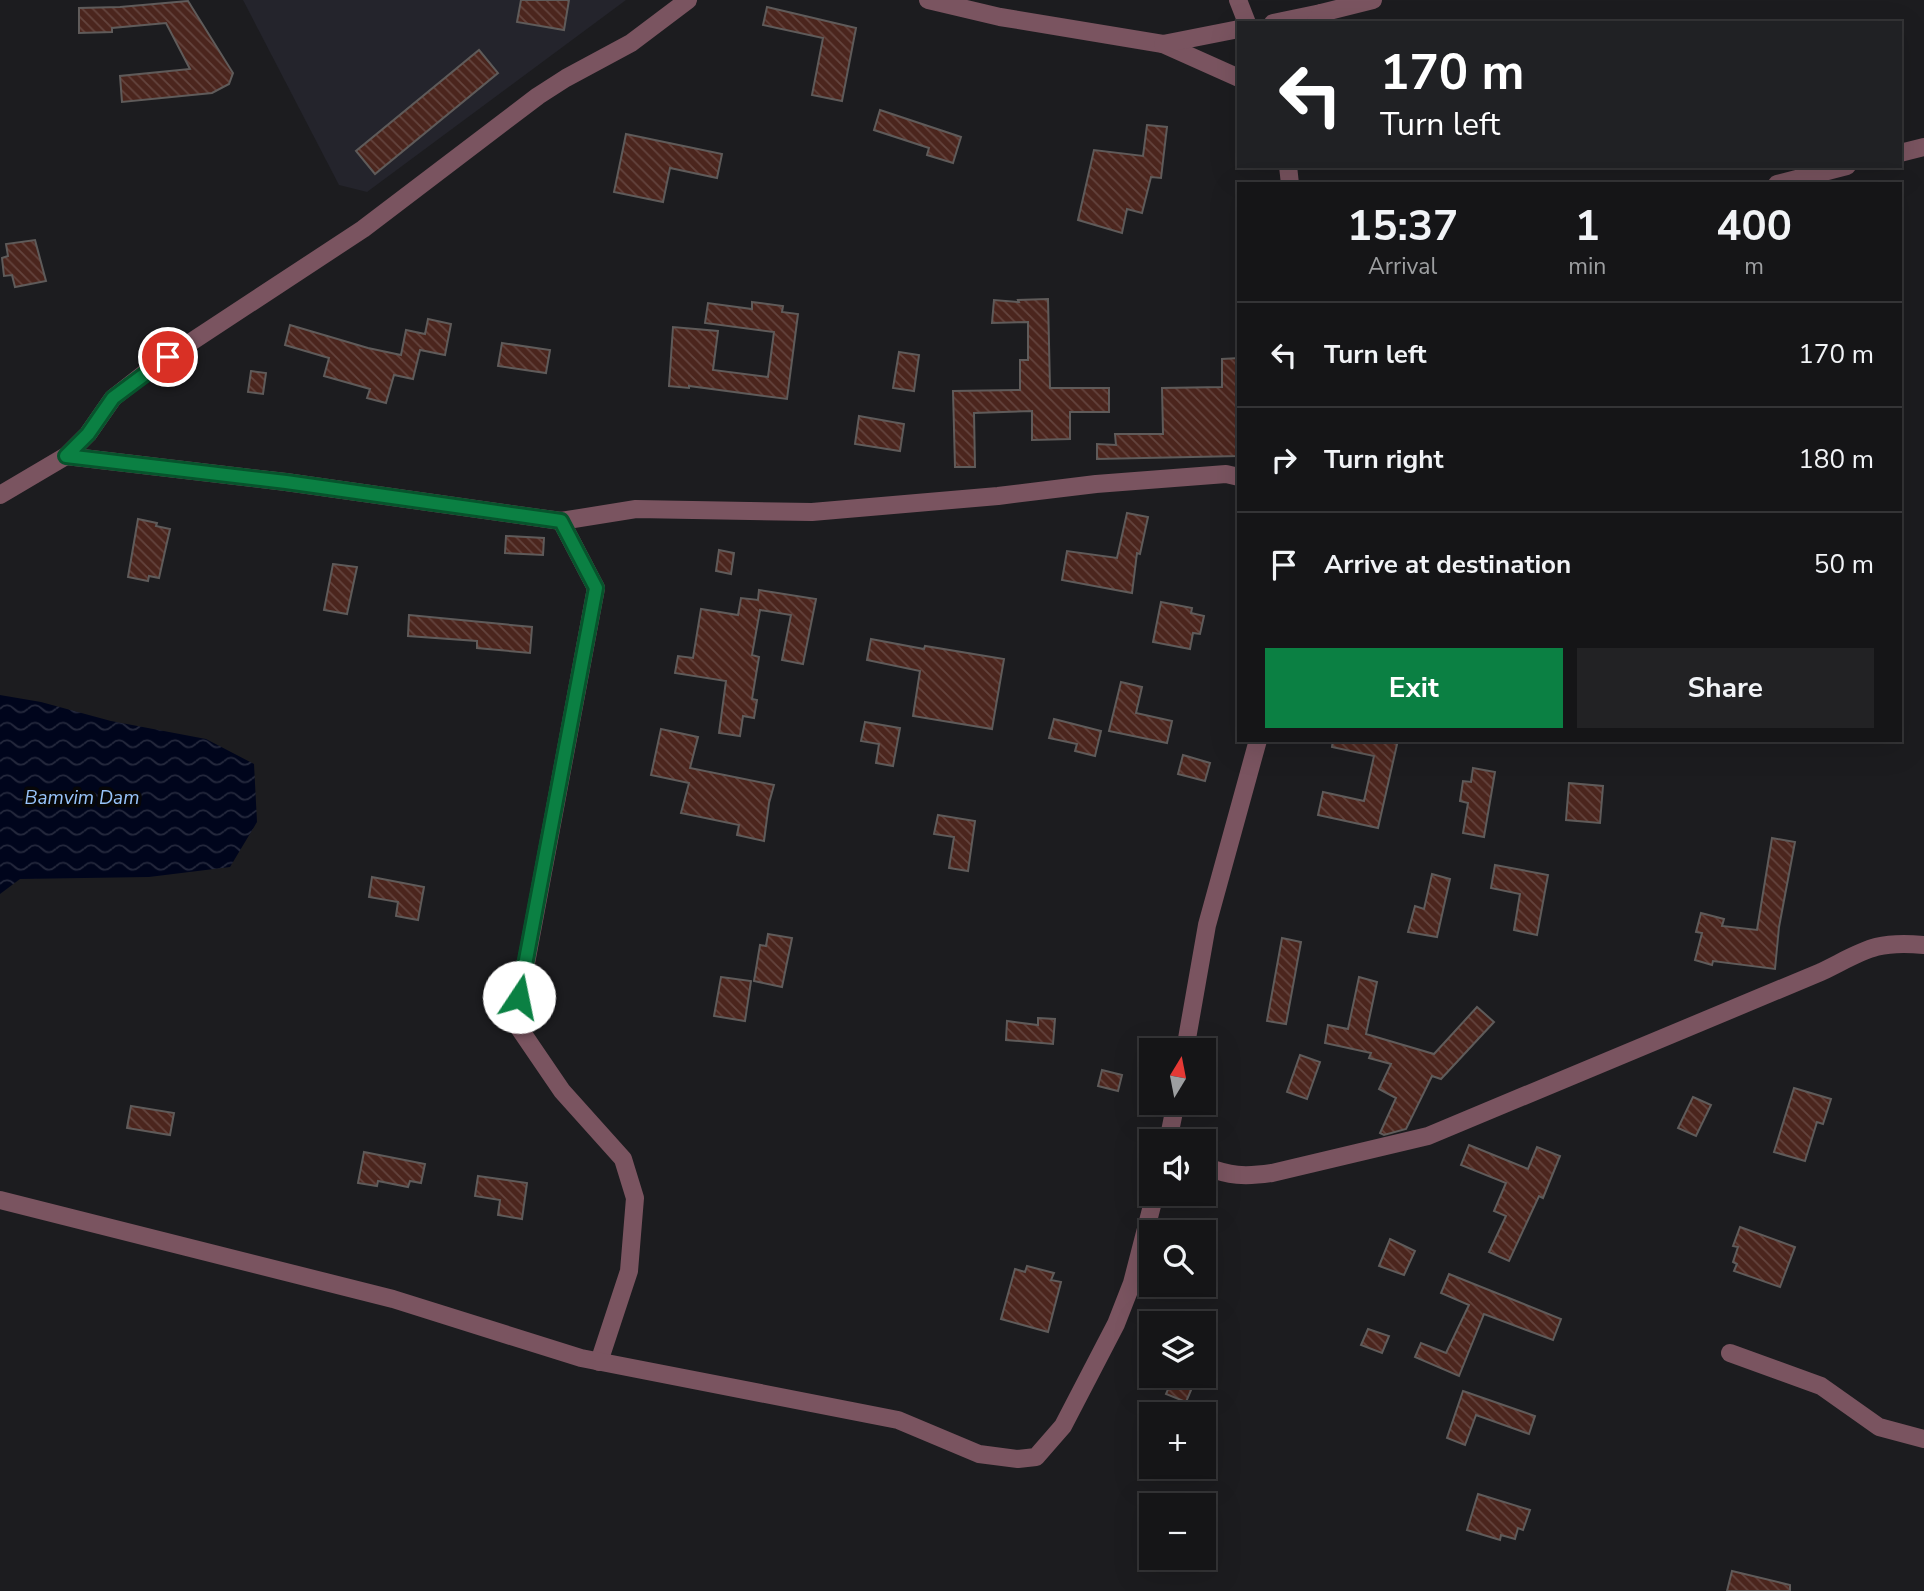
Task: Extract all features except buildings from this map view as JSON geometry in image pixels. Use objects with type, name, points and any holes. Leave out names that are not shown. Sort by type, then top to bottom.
[{"type":"street","points":[[0,495],[66,456],[88,434],[113,398],[150,369],[363,229],[538,96],[631,43],[688,0]]},
{"type":"street","points":[[928,0],[1000,17],[1163,44],[1237,77]]},
{"type":"street","points":[[1238,0],[1246,21]]},
{"type":"street","points":[[1291,21],[1318,18],[1373,0]]},
{"type":"street","points":[[1163,44],[1237,29]]},
{"type":"street","points":[[1902,152],[1924,147]]},
{"type":"street","points":[[1785,182],[1839,168]]},
{"type":"street","points":[[66,456],[286,482],[561,521],[636,509],[812,512],[1235,473]]},
{"type":"street","points":[[561,521],[596,588],[515,1022],[562,1091],[623,1159],[635,1198],[629,1271],[599,1362]]},
{"type":"street","points":[[1187,1038],[1207,925],[1257,742]]},
{"type":"street","points":[[1216,1170],[1228,1175],[1248,1176],[1272,1173],[1428,1136],[1748,1004],[1875,945],[1924,945]]},
{"type":"street","points":[[0,1200],[393,1299],[599,1362],[898,1420],[979,1454],[1018,1459],[1036,1457],[1063,1426],[1116,1324],[1132,1283],[1152,1206]]},
{"type":"street","points":[[1730,1353],[1821,1386],[1879,1427],[1924,1439]]},
{"type":"shaded area","points":[[243,0],[626,0],[367,192],[339,185]]},
{"type":"water","name":"Bamvim Dam","points":[[0,695],[41,702],[111,721],[206,739],[254,764],[257,822],[230,867],[149,877],[20,879],[0,894]]},
{"type":"route","points":[[168,357],[113,398],[88,434],[66,456],[286,482],[561,521],[596,588],[519,997]]}]
